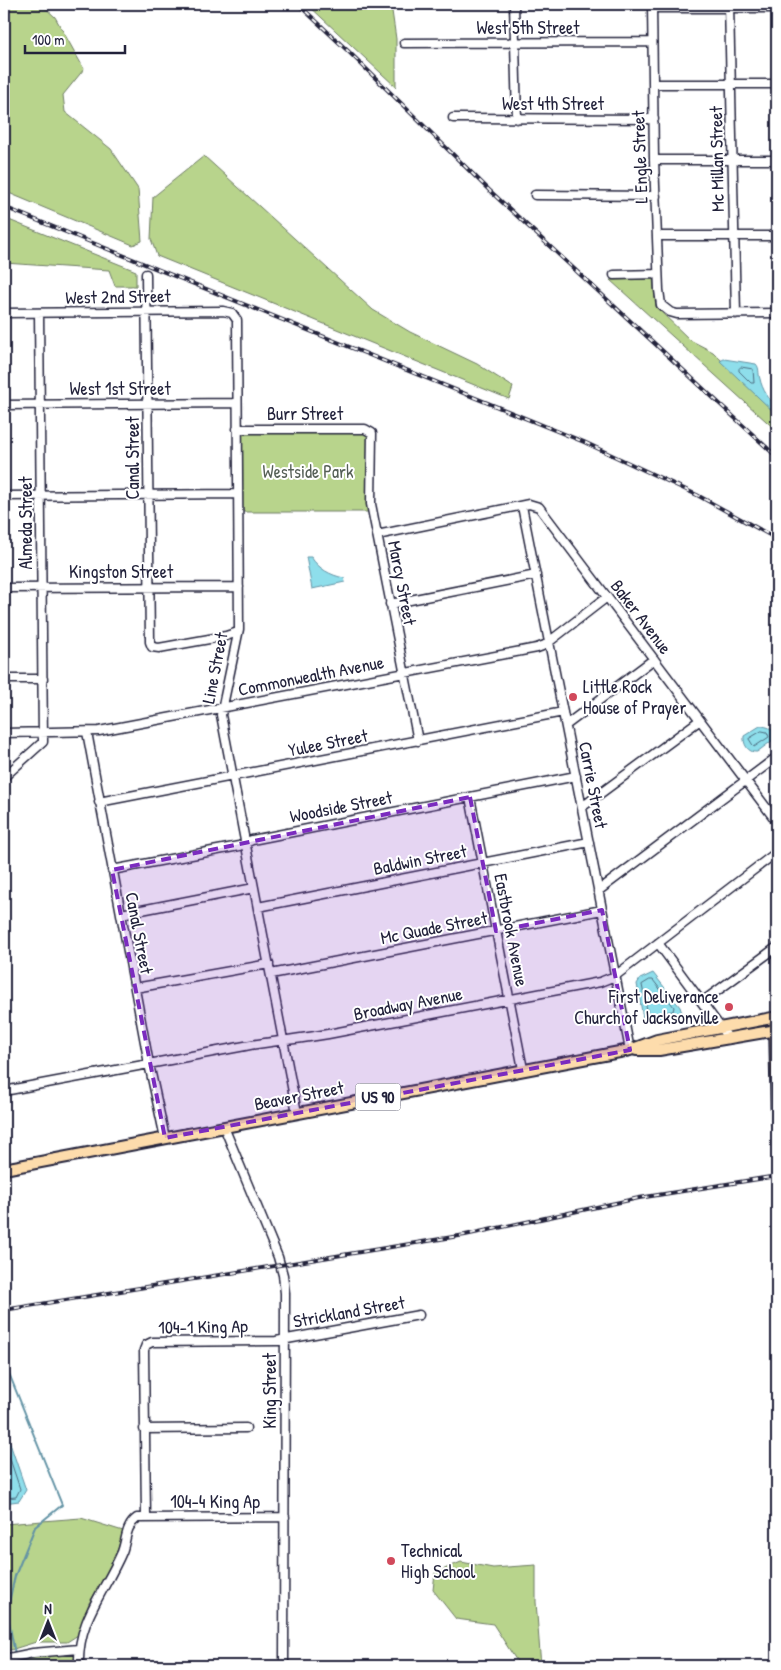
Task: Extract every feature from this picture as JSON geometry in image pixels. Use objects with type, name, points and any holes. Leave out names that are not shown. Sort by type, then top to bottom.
[{"type":"main road","name":"Beaver Street","points":[[630,1050],[657,1040],[776,1017]]},
{"type":"main road","points":[[776,1017],[777,1122]]},
{"type":"main road","name":"Beaver Street","points":[[4,1169],[523,1069],[630,1050],[659,1050],[776,1030]]},
{"type":"street","points":[[514,4],[517,119]]},
{"type":"street","points":[[652,6],[777,8]]},
{"type":"street","name":"L Engle Street","points":[[652,6],[654,160],[658,274],[661,305],[677,314],[736,314]]},
{"type":"street","name":"Mc Millan Street","points":[[729,6],[736,314]]},
{"type":"street","name":"West 5th Street","points":[[404,43],[652,42]]},
{"type":"street","points":[[653,84],[777,84]]},
{"type":"street","name":"West 4th Street","points":[[453,118],[654,119]]},
{"type":"street","points":[[654,160],[777,160]]},
{"type":"street","points":[[535,195],[656,196]]},
{"type":"street","points":[[657,236],[777,236]]},
{"type":"street","name":"Canal Street","points":[[146,274],[150,642],[152,647],[159,648],[226,636],[238,632]]},
{"type":"street","points":[[614,274],[658,274]]},
{"type":"street","name":"West 2nd Street","points":[[4,313],[223,311],[232,313]]},
{"type":"street","name":"Almeda Street","points":[[39,313],[44,733]]},
{"type":"street","name":"Line Street","points":[[232,313],[237,320],[238,632],[221,715],[297,1113]]},
{"type":"street","points":[[736,314],[777,313]]},
{"type":"street","name":"West 1st Street","points":[[4,405],[237,403]]},
{"type":"street","name":"Burr Street","points":[[237,429],[365,429],[371,431]]},
{"type":"street","name":"Marcy Street","points":[[371,431],[373,436],[371,504],[418,741]]},
{"type":"street","points":[[4,496],[238,494]]},
{"type":"street","name":"Baker Avenue","points":[[522,506],[529,504],[539,507],[553,524],[777,822]]},
{"type":"street","points":[[377,535],[522,506]]},
{"type":"street","name":"Carrie Street","points":[[522,506],[630,1050]]},
{"type":"street","points":[[390,604],[536,576]]},
{"type":"street","name":"Kingston Street","points":[[4,588],[239,587]]},
{"type":"street","name":"Commonwealth Avenue","points":[[4,733],[87,732],[537,648],[549,642],[607,597]]},
{"type":"street","points":[[566,725],[654,658]]},
{"type":"street","points":[[4,679],[43,679]]},
{"type":"street","name":"Yulee Street","points":[[99,802],[563,712]]},
{"type":"street","points":[[582,807],[700,720]]},
{"type":"street","name":"Canal Street","points":[[87,732],[149,1064],[165,1138]]},
{"type":"street","points":[[4,777],[43,742],[44,733]]},
{"type":"street","points":[[598,891],[777,757]]},
{"type":"street","name":"Woodside Street","points":[[112,870],[239,846],[252,840],[576,776]]},
{"type":"street","name":"Eastbrook Avenue","points":[[470,797],[508,1000],[523,1069]]},
{"type":"street","name":"Baldwin Street","points":[[258,907],[589,842]]},
{"type":"street","name":"Broadway Avenue","points":[[4,1091],[245,1046],[319,1036],[592,984],[615,976],[777,852]]},
{"type":"street","points":[[121,914],[254,888]]},
{"type":"street","name":"Mc Quade Street","points":[[271,974],[602,910]]},
{"type":"street","points":[[658,943],[729,1039]]},
{"type":"street","points":[[702,1002],[777,947]]},
{"type":"street","points":[[135,988],[269,964]]},
{"type":"street","points":[[682,1035],[684,1046]]},
{"type":"street","name":"King Street","points":[[224,1127],[280,1266],[285,1292],[284,1666]]},
{"type":"street","name":"Strickland Street","points":[[285,1338],[419,1315]]},
{"type":"street","name":"104-1 King Ap","points":[[144,1429],[144,1350],[146,1345],[152,1342],[276,1341],[285,1338]]},
{"type":"street","points":[[79,1666],[82,1634],[92,1607],[122,1552],[128,1527],[137,1518],[146,1518],[144,1429],[246,1428]]},
{"type":"street","name":"104-4 King Ap","points":[[146,1518],[285,1517]]},
{"type":"street","points":[[5,1659],[24,1654],[79,1650]]},
{"type":"highlighted area","points":[[470,797],[496,931],[602,910],[630,1050],[165,1138],[112,870]]},
{"type":"green space","points":[[4,4],[41,4],[55,17],[84,69],[63,95],[65,112],[111,149],[138,189],[142,241],[133,245],[4,191]]},
{"type":"green space","points":[[307,4],[391,4],[396,39],[396,87]]},
{"type":"green space","points":[[204,156],[373,310],[410,332],[477,364],[513,387],[509,399],[157,256],[151,239],[153,197]]},
{"type":"green space","points":[[4,218],[136,271],[136,286],[115,286],[109,270],[4,263]]},
{"type":"green space","points":[[653,279],[656,307],[690,340],[713,352],[777,415],[777,431],[610,280]]},
{"type":"green space","name":"Westside Park","points":[[241,432],[376,432],[373,497],[367,498],[369,512],[242,512]]},
{"type":"green space","points":[[81,1518],[123,1531],[115,1560],[89,1603],[78,1635],[67,1642],[36,1642],[4,1652],[4,1524]]},
{"type":"green space","points":[[461,1562],[493,1568],[536,1565],[536,1602],[541,1666],[520,1666],[493,1624],[456,1619],[433,1590],[435,1573]]},
{"type":"green space","points":[[76,1652],[76,1666],[4,1666],[39,1657]]},
{"type":"water","points":[[724,359],[756,364],[764,390],[777,407],[777,415],[720,361]]},
{"type":"water","points":[[306,557],[311,557],[325,571],[344,578],[345,582],[312,589]]},
{"type":"water","points":[[760,726],[770,729],[777,737],[757,752],[754,752],[747,747],[744,742],[744,736]]},
{"type":"water","points":[[653,973],[680,1007],[681,1015],[648,1021],[643,1018],[637,984],[640,979]]},
{"type":"water","points":[[4,1426],[26,1490],[19,1501],[4,1503]]},
{"type":"waterway","points":[[4,1361],[62,1505],[35,1527],[15,1576],[7,1611],[15,1654]]},
{"type":"waterway","points":[[11,1666],[13,1661]]},
{"type":"railway","points":[[298,4],[489,190],[777,457]]},
{"type":"railway","points":[[4,207],[584,442],[697,495],[777,539]]},
{"type":"railway","points":[[4,1310],[465,1235],[639,1198],[777,1176]]},
{"type":"place","name":"Little Rock House of Prayer","points":[[573,697]]},
{"type":"place","name":"First Deliverance Church of Jacksonville","points":[[729,1007]]},
{"type":"place","name":"Technical High School","points":[[391,1561]]}]
